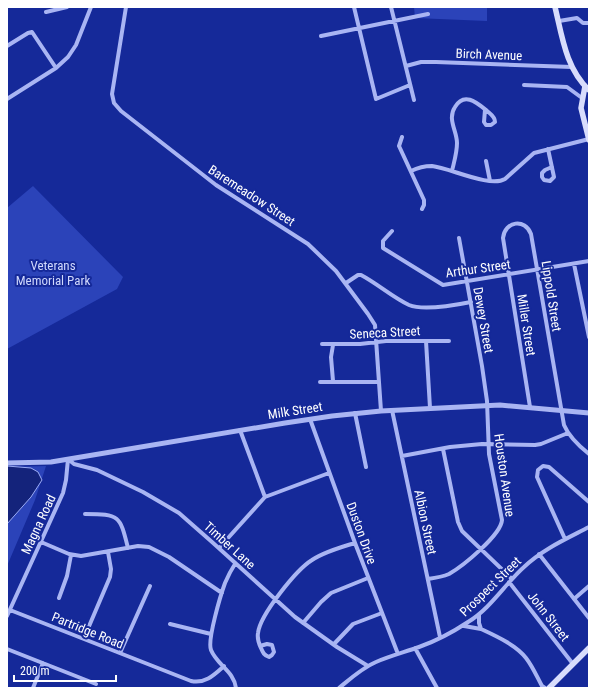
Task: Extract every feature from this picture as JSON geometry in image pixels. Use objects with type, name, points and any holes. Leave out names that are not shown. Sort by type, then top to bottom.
[{"type":"main road","points":[[555,7],[572,67],[578,78],[587,88],[582,98],[581,108],[589,139]]},
{"type":"main road","points":[[549,688],[589,648]]},
{"type":"street","points":[[46,12],[67,7]]},
{"type":"street","points":[[7,99],[56,68],[68,57],[72,52],[91,7]]},
{"type":"street","name":"Baremeadow Street","points":[[126,7],[112,94],[116,106],[216,185],[308,244],[330,264],[346,283],[373,322],[375,329],[381,411]]},
{"type":"street","points":[[354,7],[376,99],[410,85]]},
{"type":"street","points":[[391,7],[414,100]]},
{"type":"street","points":[[321,36],[428,14]]},
{"type":"street","points":[[558,21],[576,18],[583,23],[589,23]]},
{"type":"street","points":[[7,46],[32,32],[56,68]]},
{"type":"street","name":"Birch Avenue","points":[[406,66],[421,62],[436,62],[572,67]]},
{"type":"street","points":[[524,85],[567,87],[582,98]]},
{"type":"street","points":[[452,171],[457,143],[452,117],[454,109],[459,102],[468,99],[476,102],[485,110]]},
{"type":"street","points":[[402,137],[400,146],[424,200],[422,209]]},
{"type":"street","points":[[411,171],[431,166],[490,180],[502,180],[534,153],[589,139]]},
{"type":"street","points":[[548,149],[552,167]]},
{"type":"street","points":[[486,161],[490,180]]},
{"type":"street","name":"Lippold Street","points":[[505,246],[504,236],[508,227],[516,223],[526,226],[531,234],[561,410],[564,425],[568,432]]},
{"type":"street","name":"Arthur Street","points":[[392,231],[383,241],[383,248],[443,285],[589,261]]},
{"type":"street","name":"Dewey Street","points":[[460,238],[482,366],[487,405]]},
{"type":"street","name":"Miller Street","points":[[505,246],[530,407]]},
{"type":"street","points":[[574,264],[589,337]]},
{"type":"street","points":[[346,283],[358,275],[361,275],[405,303],[414,306],[443,306],[471,302]]},
{"type":"street","points":[[426,341],[430,408]]},
{"type":"street","name":"Seneca Street","points":[[322,344],[334,345],[376,342],[449,341]]},
{"type":"street","points":[[333,381],[331,357],[334,345]]},
{"type":"street","points":[[320,382],[378,382]]},
{"type":"street","name":"Milk Street","points":[[7,462],[42,462],[68,459],[240,430],[355,413],[487,405],[530,407],[589,413]]},
{"type":"street","name":"Houston Avenue","points":[[428,579],[448,574],[460,566],[480,549],[500,528],[502,520],[488,444],[487,405]]},
{"type":"street","name":"Albion Street","points":[[392,410],[440,638]]},
{"type":"street","points":[[355,413],[366,467]]},
{"type":"street","name":"Duston Drive","points":[[310,419],[368,578],[398,654]]},
{"type":"street","points":[[240,430],[265,497]]},
{"type":"street","points":[[402,456],[443,449],[488,444],[535,445],[568,432],[589,454]]},
{"type":"street","name":"John Street","points":[[443,449],[459,526],[465,535],[511,580],[573,664]]},
{"type":"street","name":"Magna Road","points":[[7,616],[65,486],[68,459]]},
{"type":"street","name":"Timber Lane","points":[[68,459],[74,464],[104,473],[160,501],[179,513],[303,623],[368,666]]},
{"type":"street","points":[[565,539],[537,477],[538,470],[543,466],[546,466],[553,470],[589,502]]},
{"type":"street","points":[[219,548],[265,497],[329,473]]},
{"type":"street","points":[[85,514],[109,515],[118,520],[124,530],[128,548]]},
{"type":"street","name":"Prospect Street","points":[[338,688],[368,666],[382,659],[440,638],[463,626],[479,614],[511,580],[539,554],[589,527]]},
{"type":"street","points":[[41,542],[71,555],[89,556],[128,548],[145,546],[154,548],[222,593]]},
{"type":"street","points":[[260,646],[258,634],[260,624],[279,593],[312,560],[338,548],[355,543]]},
{"type":"street","points":[[84,638],[110,577],[112,569],[108,552]]},
{"type":"street","points":[[539,554],[589,618]]},
{"type":"street","points":[[59,598],[71,555]]},
{"type":"street","points":[[235,564],[226,581],[222,593],[211,634],[210,646],[211,651],[233,677],[236,688]]},
{"type":"street","points":[[303,623],[331,592],[368,578]]},
{"type":"street","points":[[120,653],[150,586]]},
{"type":"street","points":[[574,599],[589,586]]},
{"type":"street","name":"Partridge Road","points":[[10,610],[194,682],[209,679],[224,666]]},
{"type":"street","points":[[334,644],[353,624],[382,613]]},
{"type":"street","points":[[479,614],[481,629]]},
{"type":"street","points":[[170,624],[211,634]]},
{"type":"street","points":[[463,626],[481,629],[501,639],[522,653],[542,686],[546,688]]},
{"type":"street","points":[[415,648],[437,688]]},
{"type":"street","points":[[7,649],[96,684]]},
{"type":"street","points":[[33,688],[43,664]]},
{"type":"green space","points":[[414,7],[487,7],[487,21],[415,18]]},
{"type":"green space","name":"Veterans Memorial Park","points":[[33,186],[123,277],[117,289],[7,349],[7,208]]},
{"type":"green space","points":[[46,466],[35,500],[7,566],[7,467]]},
{"type":"shaded area","points":[[7,466],[31,468],[38,472],[42,480],[31,497],[7,524]]}]
